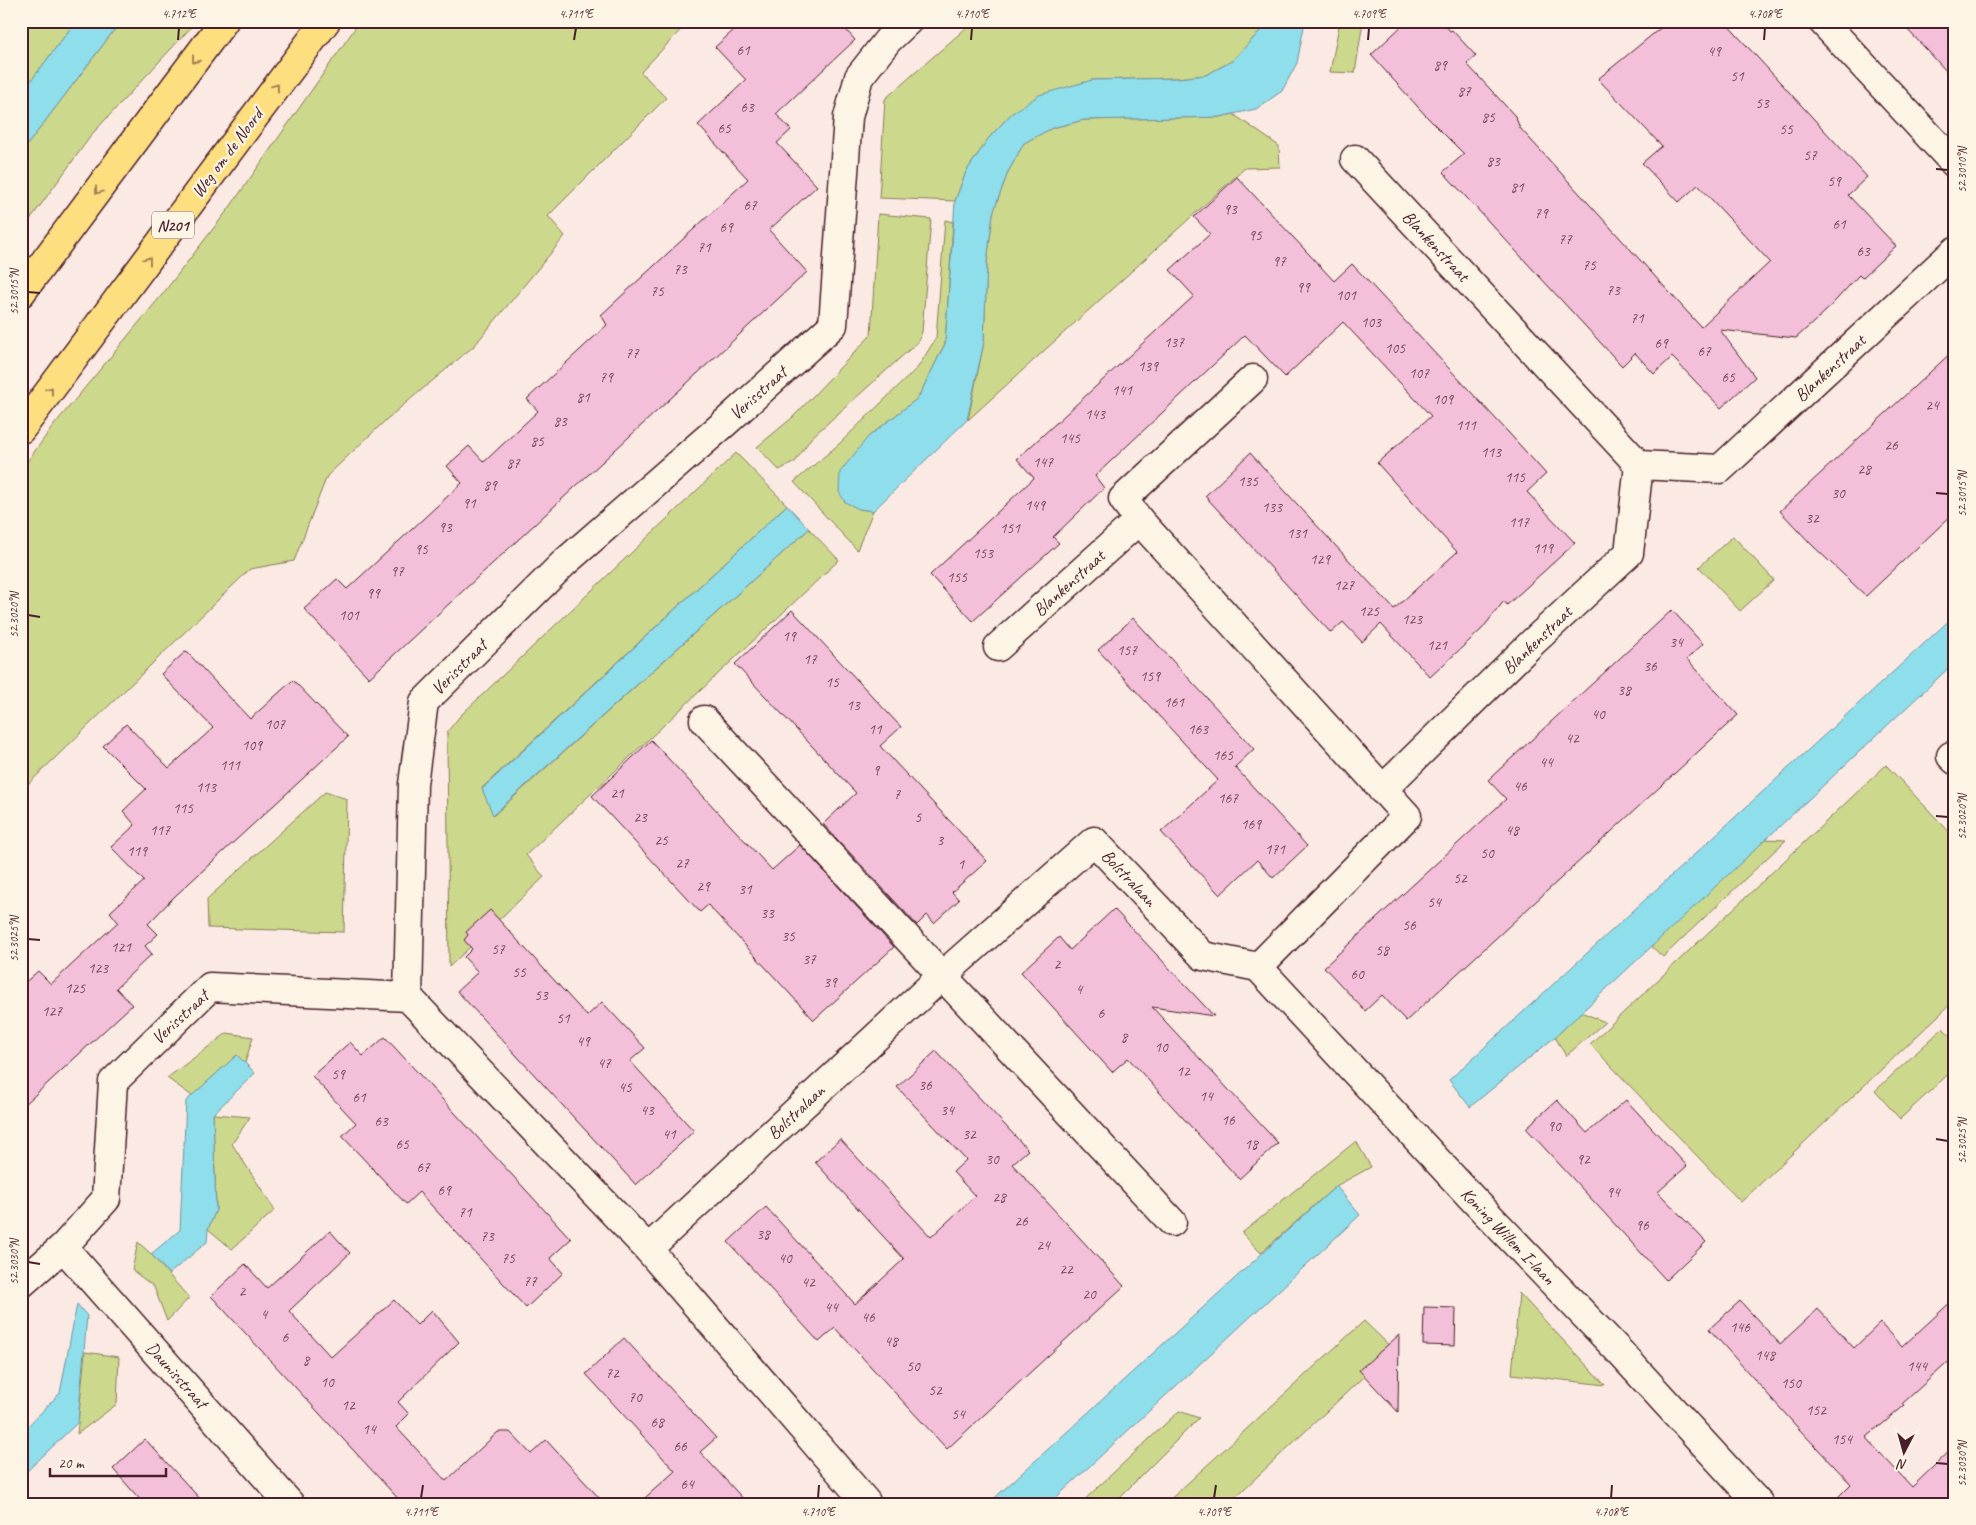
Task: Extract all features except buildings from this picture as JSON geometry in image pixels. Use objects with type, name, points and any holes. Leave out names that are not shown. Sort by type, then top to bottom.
[{"type":"highway","points":[[21,293],[224,21]]},
{"type":"highway","name":"Weg om de Noord","points":[[21,429],[326,21]]},
{"type":"street","name":"Verisstraat","points":[[21,1284],[63,1247],[106,1199],[113,1082],[210,987],[408,997],[413,784],[424,702],[564,563],[833,326],[848,117],[859,77],[888,40],[908,21]]},
{"type":"street","points":[[1822,21],[1955,164]]},
{"type":"street","name":"Blankenstraat","points":[[1356,159],[1639,464],[1720,469],[1955,251]]},
{"type":"street","points":[[1253,379],[1123,499],[1407,816],[1258,967]]},
{"type":"street","name":"Blankenstraat","points":[[1382,790],[1629,553],[1639,464]]},
{"type":"street","name":"Blankenstraat","points":[[998,647],[1140,520]]},
{"type":"street","points":[[704,720],[1172,1222]]},
{"type":"street","name":"Bolstralaan","points":[[648,1248],[942,975],[1094,841],[1203,956],[1258,967]]},
{"type":"street","name":"Koning Willem I-laan","points":[[1258,967],[1470,1196],[1616,1348],[1760,1504]]},
{"type":"street","points":[[408,997],[648,1248],[866,1502]]},
{"type":"street","name":"Daunisstraat","points":[[63,1247],[290,1504]]},
{"type":"green space","points":[[76,21],[21,94],[21,22]]},
{"type":"green space","points":[[121,21],[197,21],[93,133],[21,232],[21,153]]},
{"type":"green space","points":[[360,21],[689,21],[641,72],[666,98],[548,216],[565,236],[474,346],[388,418],[327,476],[294,561],[250,569],[24,788],[21,794],[21,470],[54,425],[161,296],[230,207]]},
{"type":"green space","points":[[974,21],[1264,21],[1262,29],[1232,61],[1206,75],[1178,78],[1092,80],[1011,114],[988,139],[966,172],[955,201],[879,198],[885,99]]},
{"type":"green space","points":[[1340,21],[1363,21],[1355,73],[1330,72]]},
{"type":"green space","points":[[1233,114],[1279,146],[1280,167],[1245,168],[968,420],[984,342],[987,263],[993,213],[1008,172],[1024,143],[1052,128],[1084,120],[1220,117]]},
{"type":"green space","points":[[878,214],[931,219],[922,332],[918,342],[811,438],[795,462],[779,470],[757,447],[793,417],[871,335]]},
{"type":"green space","points":[[945,220],[953,222],[945,344],[918,398],[868,437],[859,509],[873,511],[857,550],[794,482],[839,444],[918,367],[936,338]]},
{"type":"green space","points":[[736,453],[787,505],[482,788],[494,815],[809,529],[839,560],[526,855],[544,877],[449,967],[447,732],[460,716]]},
{"type":"green space","points":[[1733,536],[1774,580],[1740,611],[1699,567]]},
{"type":"green space","points":[[1886,765],[1955,838],[1955,1000],[1741,1202],[1590,1044]]},
{"type":"green space","points":[[325,792],[347,799],[344,932],[208,928],[207,899]]},
{"type":"green space","points":[[1765,839],[1786,840],[1663,957],[1651,946]]},
{"type":"green space","points":[[1581,1012],[1605,1022],[1566,1056],[1555,1037]]},
{"type":"green space","points":[[1943,1028],[1955,1041],[1955,1068],[1900,1119],[1875,1091]]},
{"type":"green space","points":[[227,1033],[253,1037],[245,1063],[237,1055],[192,1096],[167,1078]]},
{"type":"green space","points":[[213,1114],[250,1117],[232,1144],[275,1210],[232,1249],[208,1229],[216,1210]]},
{"type":"green space","points":[[1356,1141],[1371,1167],[1336,1186],[1261,1253],[1242,1233]]},
{"type":"green space","points":[[138,1242],[151,1254],[189,1298],[167,1321],[154,1287],[132,1270]]},
{"type":"green space","points":[[1519,1293],[1605,1385],[1512,1374]]},
{"type":"green space","points":[[1364,1321],[1393,1349],[1228,1504],[1165,1504]]},
{"type":"green space","points":[[85,1352],[119,1357],[117,1404],[77,1434]]},
{"type":"green space","points":[[1179,1411],[1199,1418],[1113,1504],[1080,1504]]},
{"type":"water","points":[[76,21],[121,21],[21,153],[21,94]]},
{"type":"water","points":[[1264,21],[1305,21],[1297,63],[1282,91],[1256,109],[1220,117],[1084,120],[1052,128],[1024,143],[1008,172],[993,213],[987,263],[984,342],[967,420],[873,511],[859,509],[845,502],[839,492],[840,472],[868,437],[918,398],[945,344],[955,201],[966,172],[988,139],[1011,114],[1039,95],[1092,80],[1178,78],[1206,75],[1232,61],[1262,29]]},
{"type":"water","points":[[787,505],[809,529],[493,815],[482,789]]},
{"type":"water","points":[[1955,615],[1955,662],[1555,1037],[1470,1107],[1449,1080]]},
{"type":"water","points":[[237,1055],[255,1073],[213,1114],[216,1210],[208,1229],[207,1242],[169,1274],[151,1254],[180,1230],[186,1101]]},
{"type":"water","points":[[1336,1186],[1360,1215],[1049,1504],[988,1504]]},
{"type":"water","points":[[77,1304],[87,1316],[78,1422],[21,1477],[21,1433],[60,1393]]}]
